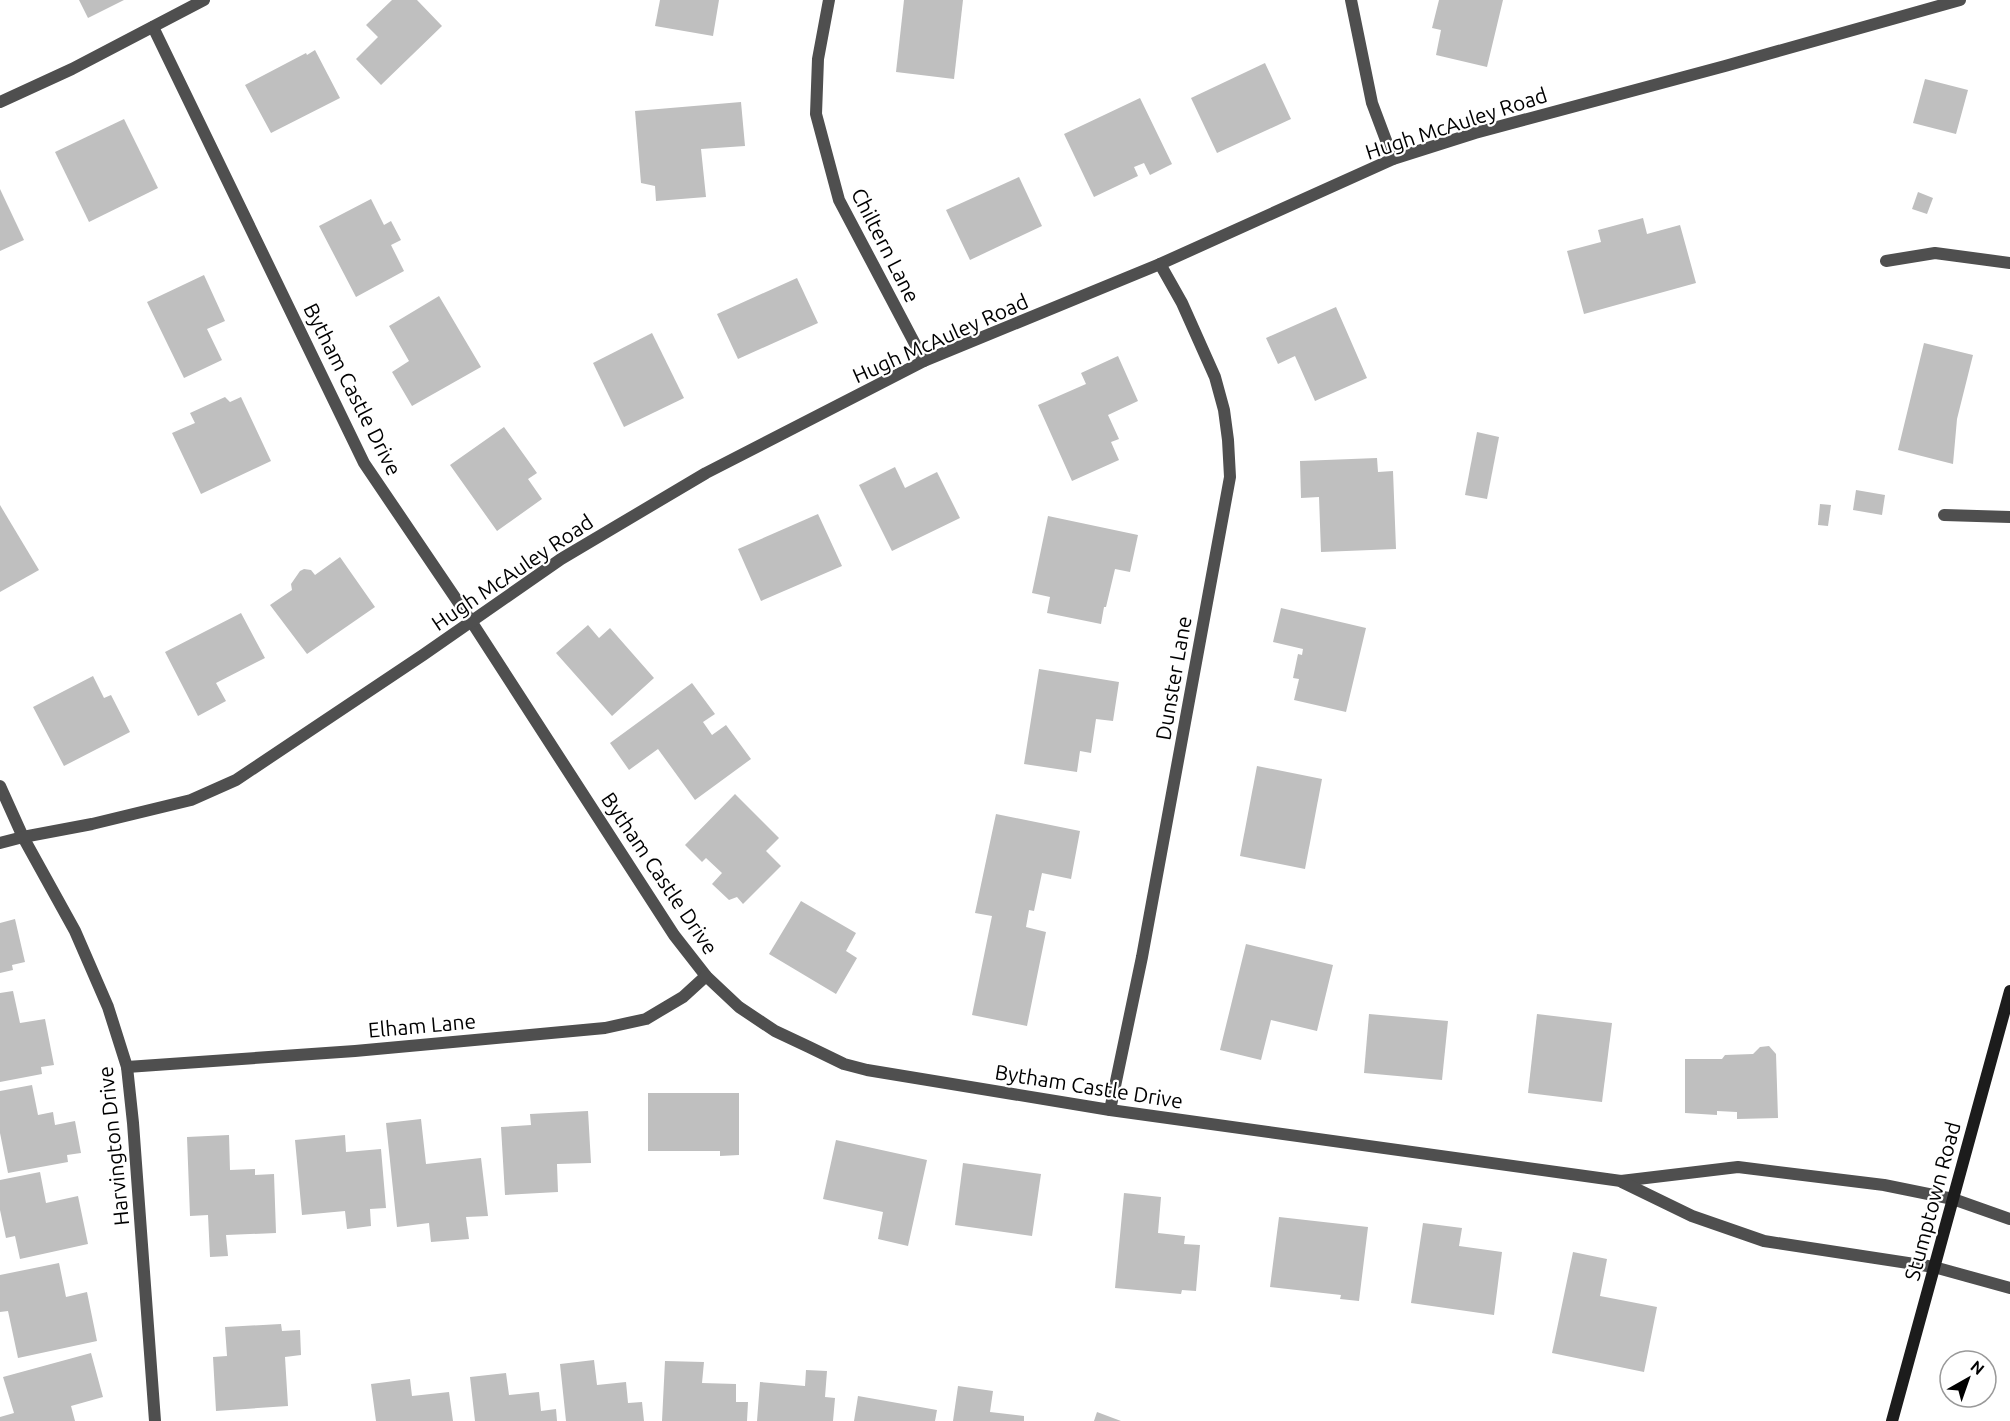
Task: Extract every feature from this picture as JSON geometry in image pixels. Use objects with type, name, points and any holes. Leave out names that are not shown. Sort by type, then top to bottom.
[{"type":"street","points":[[0,102],[72,69],[204,0]]},
{"type":"street","name":"Chiltern Lane","points":[[829,0],[818,59],[816,114],[838,200],[924,361]]},
{"type":"street","points":[[1351,0],[1372,103],[1393,159]]},
{"type":"street","name":"Hugh McAuley Road","points":[[0,843],[191,800],[236,780],[561,559],[706,473],[924,361],[1160,264],[1393,159],[1475,133],[1960,0]]},
{"type":"street","name":"Bytham Castle Drive","points":[[153,27],[364,463],[471,621],[674,935],[706,976],[748,1013],[775,1030],[844,1064],[902,1077],[1110,1110],[1621,1181],[1738,1167],[1884,1185],[1953,1199],[2010,1219]]},
{"type":"street","points":[[1886,261],[1935,253],[2010,263]]},
{"type":"street","name":"Dunster Lane","points":[[1110,1110],[1142,957],[1230,477],[1224,410],[1215,377],[1182,303],[1160,264]]},
{"type":"street","points":[[1944,515],[2010,517]]},
{"type":"street","name":"Harvington Drive","points":[[0,786],[23,837],[75,931],[108,1008],[127,1067],[155,1421]]},
{"type":"street","name":"Elham Lane","points":[[127,1067],[355,1051],[605,1028],[646,1019],[683,997],[706,976]]},
{"type":"street","name":"Stumptown Road","points":[[1892,1421],[2010,991]]},
{"type":"street","name":"Bytham Castle Drive","points":[[1621,1181],[1692,1216],[1764,1241],[1934,1267],[2010,1288]]},
{"type":"building","points":[[79,0],[124,0],[88,18]]},
{"type":"building","points":[[392,0],[417,0],[442,26],[381,85],[356,59],[378,37],[366,25]]},
{"type":"building","points":[[660,0],[719,0],[713,36],[655,26]]},
{"type":"building","points":[[904,0],[963,0],[954,79],[896,72]]},
{"type":"building","points":[[1439,0],[1503,0],[1487,67],[1436,55],[1441,30],[1432,28]]},
{"type":"building","points":[[315,50],[340,98],[271,133],[245,85]]},
{"type":"building","points":[[1265,63],[1291,119],[1217,153],[1191,98]]},
{"type":"building","points":[[1925,79],[1968,90],[1956,134],[1913,123]]},
{"type":"building","points":[[1140,98],[1172,164],[1150,175],[1144,163],[1134,167],[1138,176],[1094,197],[1064,134]]},
{"type":"building","points":[[741,102],[745,146],[701,149],[706,197],[656,201],[655,186],[641,183],[635,111]]},
{"type":"building","points":[[124,119],[158,188],[89,222],[55,152]]},
{"type":"building","points":[[1019,177],[1042,226],[970,260],[946,210]]},
{"type":"building","points":[[0,189],[24,240],[0,251]]},
{"type":"building","points":[[1918,192],[1933,198],[1927,214],[1912,209]]},
{"type":"building","points":[[371,199],[384,225],[391,221],[401,240],[391,245],[404,271],[356,297],[319,226]]},
{"type":"building","points":[[1643,218],[1647,234],[1680,225],[1696,283],[1584,314],[1567,251],[1601,242],[1598,230]]},
{"type":"building","points":[[204,275],[225,321],[207,329],[222,360],[184,378],[147,302]]},
{"type":"building","points":[[797,278],[818,323],[738,359],[717,314]]},
{"type":"building","points":[[439,296],[481,367],[412,406],[392,372],[409,361],[389,326]]},
{"type":"building","points":[[1336,307],[1367,378],[1315,401],[1295,356],[1278,364],[1266,338]]},
{"type":"building","points":[[652,333],[684,398],[624,427],[593,363]]},
{"type":"building","points":[[1924,343],[1973,355],[1957,419],[1953,464],[1898,450]]},
{"type":"building","points":[[1118,356],[1138,401],[1108,415],[1119,439],[1111,442],[1119,460],[1072,481],[1038,405],[1086,384],[1081,373]]},
{"type":"building","points":[[225,397],[230,402],[241,397],[271,461],[201,494],[172,433],[195,423],[190,413]]},
{"type":"building","points":[[504,427],[537,473],[528,479],[542,499],[497,531],[450,465]]},
{"type":"building","points":[[1477,432],[1499,437],[1487,499],[1465,495]]},
{"type":"building","points":[[1377,458],[1378,472],[1393,471],[1396,549],[1321,552],[1319,497],[1301,498],[1300,461]]},
{"type":"building","points":[[895,467],[905,488],[937,472],[960,518],[892,551],[859,485]]},
{"type":"building","points":[[1856,490],[1885,495],[1882,515],[1853,510]]},
{"type":"building","points":[[1820,504],[1831,505],[1828,526],[1818,525]]},
{"type":"building","points":[[0,505],[39,570],[0,592]]},
{"type":"building","points":[[818,514],[842,566],[761,601],[738,549]]},
{"type":"building","points":[[1048,516],[1138,535],[1130,572],[1115,569],[1101,624],[1047,613],[1050,597],[1032,593]]},
{"type":"building","points":[[340,557],[375,607],[307,654],[270,605],[292,590],[291,584],[300,571],[311,570],[315,575]]},
{"type":"building","points":[[1281,608],[1366,628],[1346,712],[1294,700],[1299,679],[1293,678],[1298,654],[1302,655],[1303,649],[1273,642]]},
{"type":"building","points":[[241,613],[265,658],[216,683],[226,701],[198,716],[165,652]]},
{"type":"building","points":[[588,625],[599,638],[610,628],[654,678],[612,716],[556,653]]},
{"type":"building","points":[[1039,669],[1119,682],[1113,721],[1096,719],[1091,753],[1080,751],[1077,772],[1024,764]]},
{"type":"building","points":[[93,676],[104,698],[111,695],[130,732],[64,766],[33,707]]},
{"type":"building","points":[[692,683],[715,714],[703,722],[712,735],[726,725],[751,759],[695,800],[658,749],[629,770],[610,743]]},
{"type":"building","points":[[1257,766],[1322,779],[1305,869],[1240,856]]},
{"type":"building","points":[[735,794],[779,838],[766,851],[781,866],[743,904],[737,897],[729,900],[712,884],[722,873],[706,858],[702,862],[685,845]]},
{"type":"building","points":[[996,814],[1080,831],[1071,879],[1042,873],[1034,911],[1029,910],[1026,927],[1046,932],[1027,1026],[972,1015],[992,916],[975,913]]},
{"type":"building","points":[[801,901],[856,933],[846,951],[857,958],[836,994],[769,954]]},
{"type":"building","points":[[15,919],[25,962],[12,965],[13,970],[0,973],[0,923]]},
{"type":"building","points":[[1246,944],[1333,965],[1317,1031],[1271,1020],[1261,1060],[1220,1050]]},
{"type":"building","points":[[13,991],[20,1023],[45,1019],[54,1065],[41,1067],[42,1074],[0,1082],[0,993]]},
{"type":"building","points":[[1369,1014],[1448,1021],[1442,1080],[1364,1073]]},
{"type":"building","points":[[1537,1014],[1612,1023],[1602,1102],[1528,1093]]},
{"type":"building","points":[[1769,1046],[1776,1054],[1778,1118],[1737,1119],[1737,1112],[1717,1111],[1717,1115],[1685,1113],[1685,1059],[1722,1059],[1725,1055],[1753,1054],[1760,1047]]},
{"type":"building","points":[[32,1085],[38,1115],[53,1112],[55,1125],[75,1121],[81,1153],[67,1155],[68,1162],[8,1173],[0,1133],[0,1091]]},
{"type":"building","points":[[648,1093],[739,1093],[739,1155],[720,1156],[720,1151],[648,1151]]},
{"type":"building","points":[[588,1111],[591,1163],[557,1164],[558,1192],[505,1195],[501,1127],[531,1125],[530,1114]]},
{"type":"building","points":[[421,1119],[426,1164],[481,1158],[488,1216],[466,1217],[469,1239],[431,1242],[429,1223],[397,1227],[386,1123]]},
{"type":"building","points":[[229,1135],[230,1170],[255,1169],[255,1175],[274,1174],[276,1233],[226,1235],[228,1256],[210,1257],[208,1215],[190,1216],[187,1137]]},
{"type":"building","points":[[345,1135],[346,1152],[381,1149],[386,1208],[370,1209],[371,1226],[347,1229],[345,1211],[302,1215],[295,1140]]},
{"type":"building","points":[[836,1140],[927,1160],[908,1246],[878,1239],[883,1212],[823,1199]]},
{"type":"building","points":[[963,1163],[1041,1174],[1032,1236],[955,1225]]},
{"type":"building","points":[[40,1172],[46,1203],[78,1196],[88,1244],[20,1259],[15,1236],[6,1238],[0,1210],[0,1180]]},
{"type":"building","points":[[1124,1193],[1161,1197],[1158,1233],[1185,1236],[1184,1244],[1200,1245],[1196,1291],[1182,1290],[1181,1294],[1115,1288]]},
{"type":"building","points":[[1279,1217],[1368,1227],[1359,1301],[1340,1299],[1341,1295],[1270,1287]]},
{"type":"building","points":[[1423,1223],[1462,1228],[1459,1246],[1502,1252],[1494,1315],[1411,1303]]},
{"type":"building","points":[[1573,1252],[1607,1259],[1600,1296],[1657,1307],[1644,1372],[1552,1353]]},
{"type":"building","points":[[59,1263],[66,1297],[87,1292],[97,1341],[18,1358],[8,1311],[0,1312],[0,1275]]},
{"type":"building","points":[[281,1324],[282,1331],[300,1330],[301,1355],[285,1357],[288,1406],[216,1411],[213,1357],[227,1356],[225,1327]]},
{"type":"building","points":[[91,1353],[103,1397],[71,1406],[75,1421],[0,1421],[0,1417],[14,1413],[3,1377]]},
{"type":"building","points":[[594,1360],[597,1385],[626,1382],[628,1403],[642,1402],[644,1421],[566,1421],[560,1364]]},
{"type":"building","points":[[665,1361],[704,1362],[702,1383],[736,1384],[736,1402],[748,1402],[747,1421],[662,1421]]},
{"type":"building","points":[[806,1370],[827,1371],[825,1397],[835,1398],[833,1421],[757,1421],[760,1382],[805,1386]]},
{"type":"building","points":[[506,1373],[509,1395],[539,1392],[541,1411],[556,1409],[557,1421],[475,1421],[470,1377]]},
{"type":"building","points":[[410,1379],[412,1396],[449,1392],[453,1421],[376,1421],[371,1384]]},
{"type":"building","points":[[958,1386],[993,1391],[990,1412],[1024,1416],[1024,1421],[953,1421]]},
{"type":"building","points":[[858,1396],[937,1410],[935,1421],[854,1421]]},
{"type":"building","points":[[1097,1412],[1121,1421],[1094,1421]]}]
